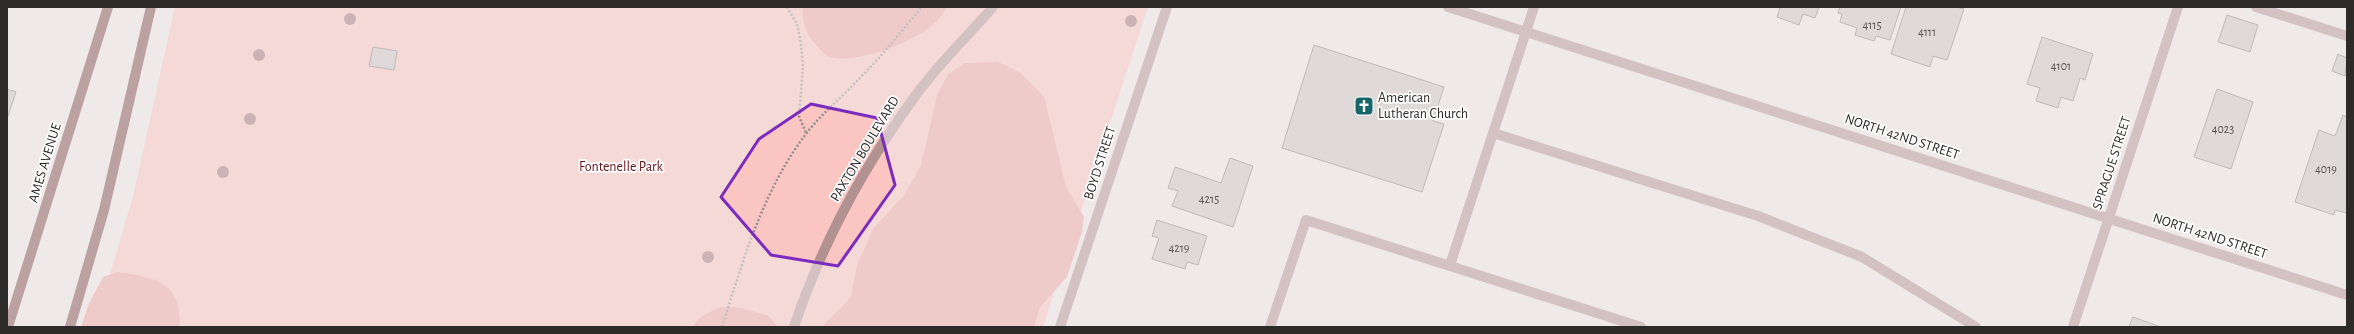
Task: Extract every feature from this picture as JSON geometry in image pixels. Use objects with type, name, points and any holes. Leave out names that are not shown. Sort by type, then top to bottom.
[{"type":"main road","name":"AMES AVENUE","points":[[8,327],[108,7]]},
{"type":"main road","points":[[70,327],[104,210],[151,7]]},
{"type":"street","name":"PAXTON BOULEVARD","points":[[794,327],[819,263],[849,200],[883,143],[914,97],[993,7]]},
{"type":"street","name":"BOYD STREET","points":[[1060,327],[1167,7]]},
{"type":"street","name":"NORTH 42ND STREET","points":[[1448,7],[2347,295]]},
{"type":"street","points":[[1450,265],[1534,7]]},
{"type":"street","name":"SPRAGUE STREET","points":[[2073,327],[2178,7]]},
{"type":"street","points":[[2256,7],[2347,36]]},
{"type":"street","points":[[1493,133],[1758,216],[1862,257],[1976,327]]},
{"type":"street","points":[[1270,327],[1306,220],[1640,327]]},
{"type":"path","points":[[787,7],[797,24],[802,44],[803,67],[799,116],[806,133]]},
{"type":"path","points":[[722,327],[738,274],[769,193],[806,133],[880,56],[922,7]]},
{"type":"highlighted area","points":[[811,104],[877,118],[895,185],[838,266],[771,255],[721,197],[759,139]]},
{"type":"green space","name":"Fontenelle Park","points":[[175,7],[1148,7],[1043,327],[94,327],[133,197]]},
{"type":"shaded area","points":[[803,7],[946,7],[940,18],[929,28],[898,45],[880,52],[862,56],[834,58],[827,56],[818,48],[809,36],[803,19]]},
{"type":"shaded area","points":[[998,62],[1021,73],[1044,97],[1066,187],[1084,217],[1082,232],[1067,277],[1040,307],[1034,327],[822,327],[851,297],[857,265],[873,229],[904,195],[921,166],[937,95],[948,74],[965,63]]},
{"type":"shaded area","points":[[118,272],[155,280],[169,289],[175,297],[178,306],[180,319],[179,327],[81,327],[89,303],[103,277]]},
{"type":"shaded area","points":[[722,307],[742,308],[769,316],[777,327],[693,327],[701,317]]},
{"type":"building","points":[[1775,7],[1819,7],[1815,18],[1803,14],[1799,25],[1777,17],[1780,8]]},
{"type":"building","points":[[1840,7],[1901,7],[1890,40],[1876,36],[1874,41],[1855,35],[1857,28],[1840,22],[1842,14],[1838,13]]},
{"type":"building","points":[[1906,7],[1956,7],[1964,9],[1947,60],[1933,56],[1930,67],[1891,54]]},
{"type":"building","points":[[2227,15],[2258,25],[2250,52],[2218,42]]},
{"type":"building","points":[[2042,37],[2093,54],[2085,80],[2080,78],[2073,101],[2061,97],[2058,108],[2036,101],[2040,88],[2027,84]]},
{"type":"building","points":[[1314,45],[1444,87],[1433,121],[1444,124],[1422,192],[1282,148]]},
{"type":"building","points":[[373,47],[397,51],[394,70],[369,66]]},
{"type":"building","points":[[2338,54],[2347,58],[2345,76],[2332,71]]},
{"type":"building","points":[[7,89],[16,92],[7,119]]},
{"type":"building","points":[[2217,89],[2253,102],[2231,169],[2194,157]]},
{"type":"building","points":[[2343,115],[2347,117],[2347,213],[2335,210],[2334,215],[2295,202],[2319,130],[2335,136]]},
{"type":"building","points":[[1230,158],[1253,166],[1233,227],[1172,206],[1178,191],[1168,188],[1175,167],[1221,183]]},
{"type":"building","points":[[1157,220],[1207,236],[1198,265],[1187,262],[1185,269],[1152,259],[1159,238],[1152,236]]},
{"type":"building","points":[[2133,317],[2161,327],[2129,327]]},
{"type":"place","name":"American Lutheran Church","points":[[1364,106]]}]
